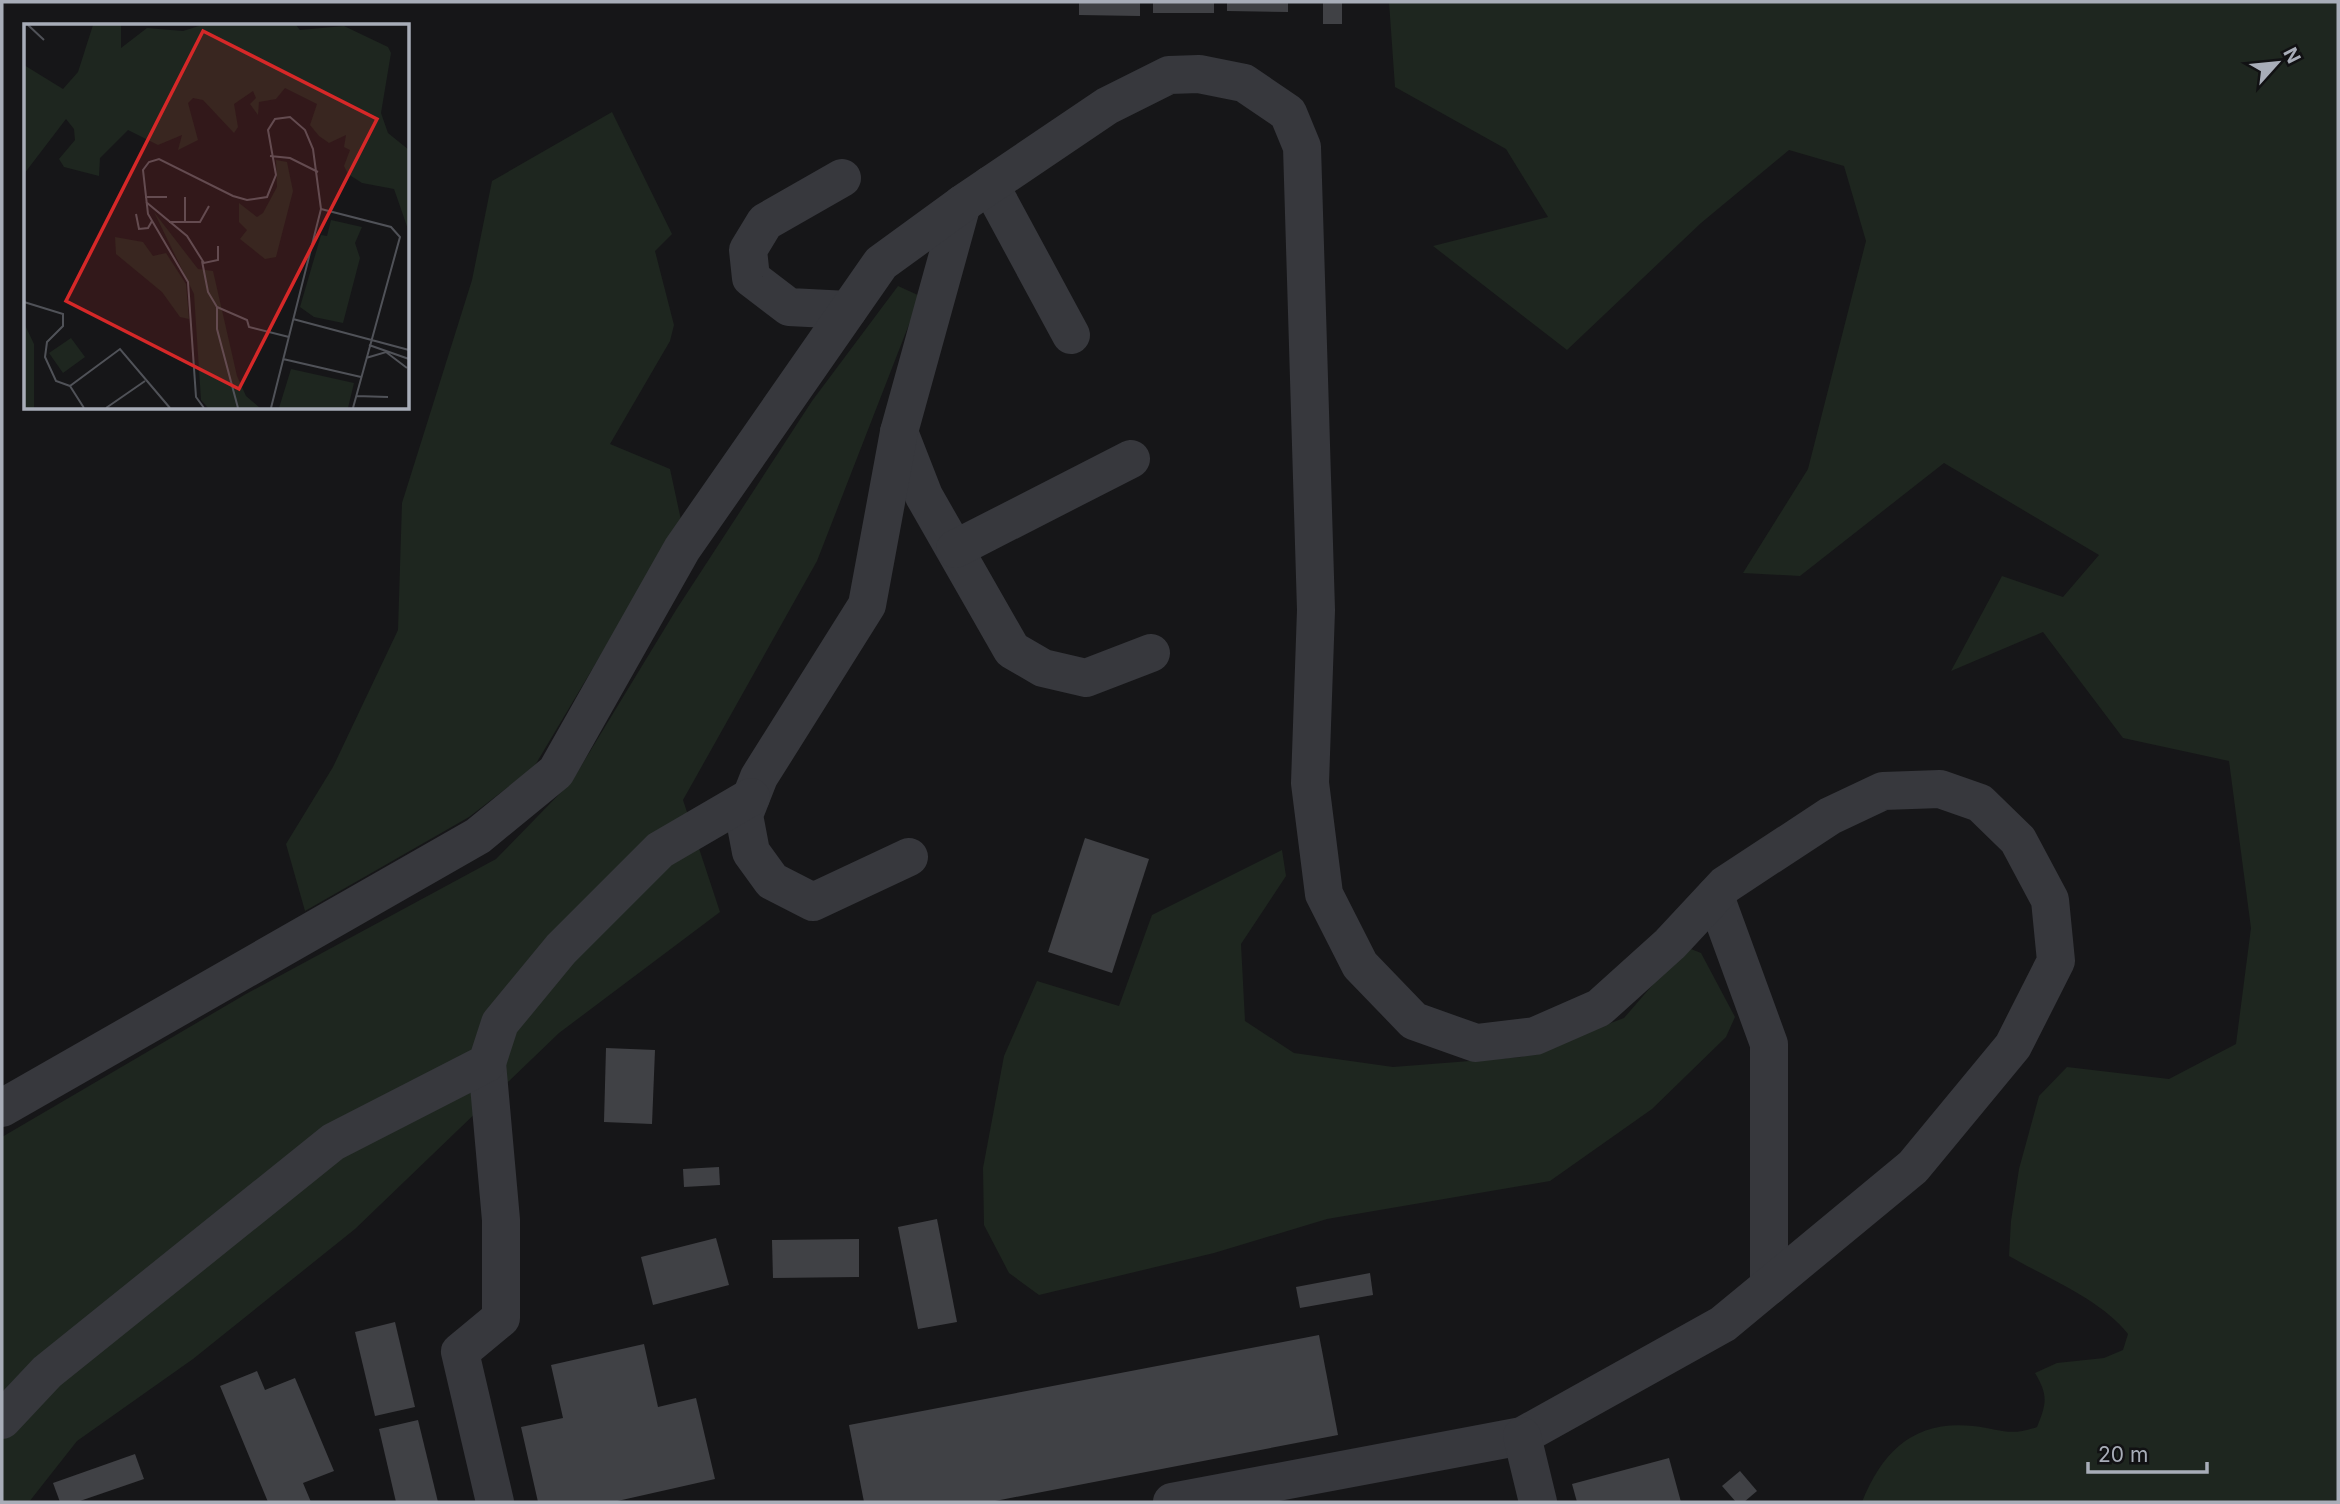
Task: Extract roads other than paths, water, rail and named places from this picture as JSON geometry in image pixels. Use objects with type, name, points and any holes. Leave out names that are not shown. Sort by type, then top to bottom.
[{"type":"lane","points":[[2,1108],[478,836],[556,772],[682,549],[881,263],[1107,106],[1169,75],[1199,74],[1244,83],[1288,113],[1302,147],[1316,610],[1310,783],[1324,894],[1360,965],[1414,1021],[1476,1043],[1535,1036],[1599,1007],[1670,944],[1725,885],[1829,816],[1883,791],[1940,789],[1980,803],[2018,840],[2050,900],[2056,961],[2012,1046],[1913,1167],[1723,1324],[1522,1436],[1172,1502]]},
{"type":"lane","points":[[842,178],[765,222],[748,250],[751,278],[789,307],[848,310]]},
{"type":"lane","points":[[976,195],[1071,335]]},
{"type":"lane","points":[[909,857],[813,902],[772,881],[751,852],[744,815],[759,777],[867,605],[898,432],[976,195]]},
{"type":"lane","points":[[898,432],[924,496],[1012,650],[1042,668],[1086,678],[1151,653]]},
{"type":"lane","points":[[955,549],[1131,459]]},
{"type":"lane","points":[[495,1502],[460,1352],[501,1318],[501,1220],[487,1063],[500,1023],[579,931],[660,850],[751,797]]},
{"type":"lane","points":[[1715,896],[1769,1044],[1769,1286]]},
{"type":"lane","points":[[2,1420],[47,1372],[333,1142],[487,1063]]},
{"type":"lane","points":[[1522,1436],[1538,1502]]}]
